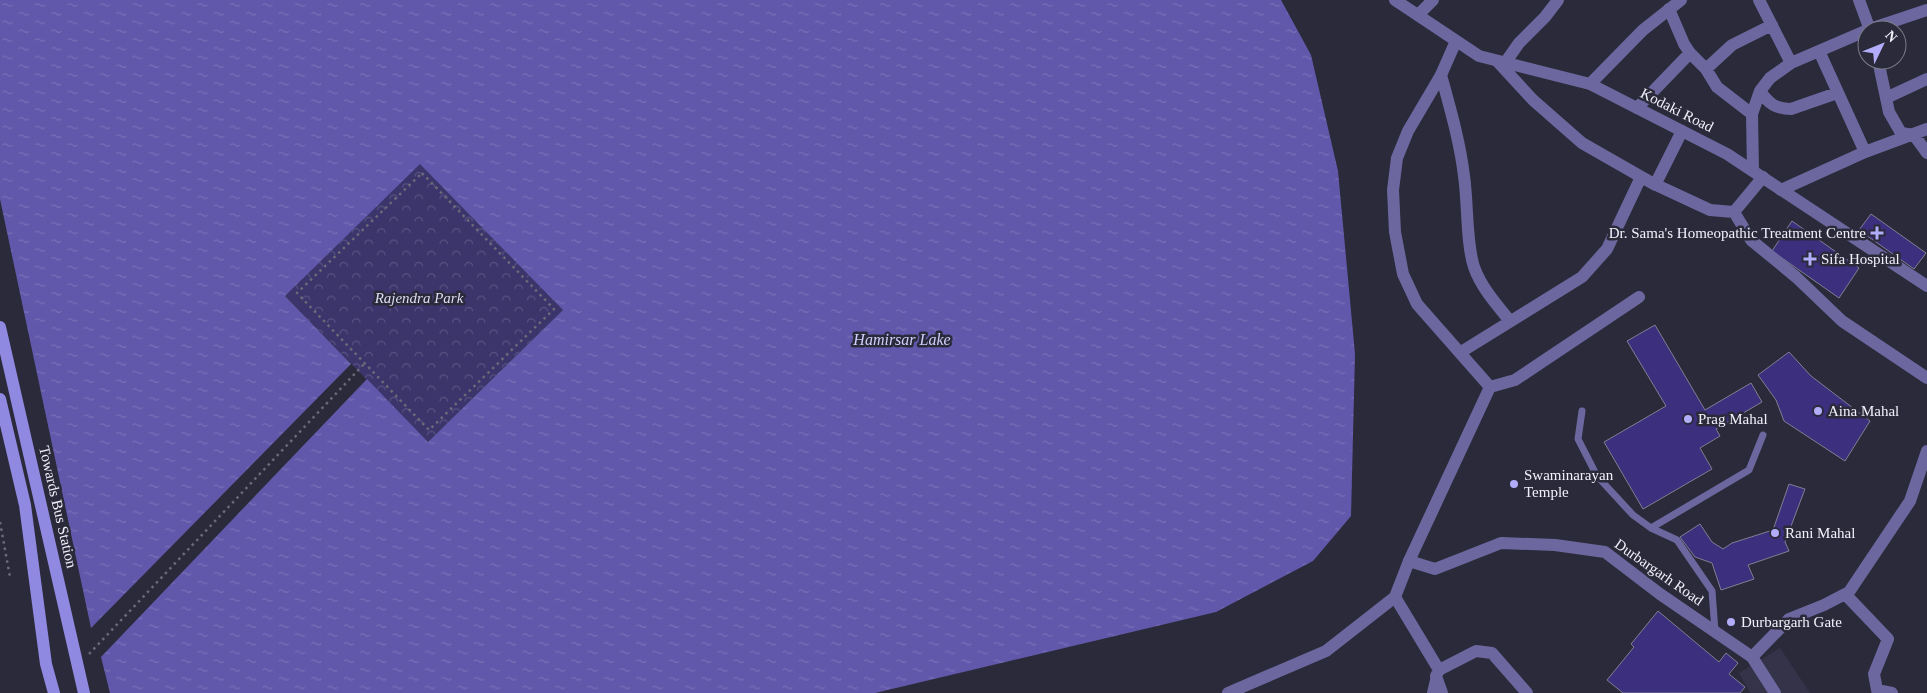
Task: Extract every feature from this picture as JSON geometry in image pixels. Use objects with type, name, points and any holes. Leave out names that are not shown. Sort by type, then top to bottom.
[{"type":"main road","name":"Towards Bus Station","points":[[0,328],[84,693]]},
{"type":"main road","points":[[0,399],[25,505],[46,664],[54,693]]},
{"type":"street","name":"Kodaki Road","points":[[1395,0],[1479,56],[1590,84],[1727,154],[1927,286]]},
{"type":"street","points":[[1418,15],[1433,0]]},
{"type":"street","points":[[1558,0],[1545,17],[1501,62],[1533,100],[1582,143],[1655,185],[1710,210],[1734,212]]},
{"type":"street","points":[[1590,84],[1643,30],[1680,0]]},
{"type":"street","points":[[1759,0],[1791,63]]},
{"type":"street","points":[[1859,0],[1867,20]]},
{"type":"street","points":[[1669,9],[1690,52],[1706,69],[1717,87],[1752,114]]},
{"type":"street","points":[[1897,20],[1927,10]]},
{"type":"street","points":[[1706,69],[1732,45],[1772,25]]},
{"type":"street","points":[[1734,212],[1758,174],[1752,114],[1760,91],[1770,78],[1791,63],[1857,35]]},
{"type":"street","points":[[1456,41],[1441,75],[1408,131],[1397,158],[1393,190],[1395,232],[1403,274],[1416,304],[1490,387]]},
{"type":"street","points":[[1819,51],[1865,152]]},
{"type":"street","points":[[1637,108],[1690,52]]},
{"type":"street","points":[[1880,70],[1889,112],[1900,133],[1914,135],[1927,153]]},
{"type":"street","points":[[1441,75],[1464,174],[1470,250],[1474,267],[1491,298],[1510,321]]},
{"type":"street","points":[[1886,98],[1927,79]]},
{"type":"street","points":[[1760,91],[1776,108],[1784,109],[1791,109],[1838,93]]},
{"type":"street","points":[[1782,190],[1865,152],[1927,129]]},
{"type":"street","points":[[1655,185],[1682,131]]},
{"type":"street","points":[[1460,352],[1582,277],[1607,249],[1641,177]]},
{"type":"street","points":[[1734,212],[1751,240],[1796,277],[1842,321],[1927,378]]},
{"type":"street","points":[[1228,693],[1326,651],[1395,597],[1409,561],[1490,387],[1516,380],[1640,297]]},
{"type":"street","points":[[1752,657],[1789,620],[1849,592],[1910,501],[1927,451]]},
{"type":"street","name":"Durbargarh Road","points":[[1409,561],[1435,569],[1501,543],[1555,546],[1606,552],[1660,594],[1752,657],[1775,693]]},
{"type":"street","points":[[1845,594],[1888,640],[1874,674],[1877,690],[1892,693]]},
{"type":"street","points":[[1395,597],[1438,673],[1442,693]]},
{"type":"street","points":[[1432,693],[1438,673],[1476,651],[1492,653],[1527,693]]},
{"type":"lane","points":[[1582,411],[1578,439],[1597,476],[1633,515],[1651,528],[1677,540],[1712,591],[1716,632]]},
{"type":"lane","points":[[1651,528],[1749,470],[1763,435]]},
{"type":"path","points":[[422,173],[554,309],[429,430],[365,363],[297,293],[422,173]]},
{"type":"path","points":[[78,665],[365,363]]},
{"type":"path","points":[[0,522],[10,577]]},
{"type":"shaded area","points":[[1780,648],[1810,693],[1750,693],[1739,673]]},
{"type":"green space","name":"Rajendra Park","points":[[420,163],[563,310],[428,442],[285,296]]},
{"type":"water","name":"Hamirsar Lake","points":[[0,0],[1281,0],[1311,55],[1338,171],[1355,354],[1351,516],[1313,561],[1216,612],[875,693],[110,693],[101,657],[367,379],[428,442],[563,310],[420,164],[285,296],[351,364],[91,628],[0,199]]},
{"type":"building","points":[[1871,214],[1926,253],[1914,269],[1859,230]]},
{"type":"building","points":[[1792,221],[1859,268],[1839,298],[1772,251]]},
{"type":"building","name":"Prag Mahal","points":[[1655,325],[1705,410],[1751,383],[1762,402],[1716,429],[1720,436],[1700,448],[1712,469],[1643,509],[1604,442],[1666,406],[1627,341]]},
{"type":"building","name":"Aina Mahal","points":[[1789,352],[1811,376],[1870,421],[1845,461],[1784,421],[1776,400],[1758,375]]},
{"type":"building","name":"Rani Mahal","points":[[1789,484],[1805,489],[1785,542],[1789,551],[1748,565],[1754,579],[1721,590],[1712,563],[1695,557],[1680,537],[1700,524],[1712,542],[1723,549],[1732,543],[1773,530]]},
{"type":"building","points":[[1658,611],[1719,662],[1726,653],[1738,663],[1729,674],[1745,687],[1740,693],[1623,693],[1607,680],[1634,647],[1631,644]]},
{"type":"place","name":"Dr. Sama's Homeopathic Treatment Centre","points":[[1877,233]]},
{"type":"place","name":"Sifa Hospital","points":[[1810,259]]},
{"type":"place","name":"Aina Mahal","points":[[1818,411]]},
{"type":"place","name":"Prag Mahal","points":[[1688,419]]},
{"type":"place","name":"Swaminarayan Temple","points":[[1514,484]]},
{"type":"place","name":"Rani Mahal","points":[[1775,533]]},
{"type":"place","name":"Durbargarh Gate","points":[[1731,622]]}]
